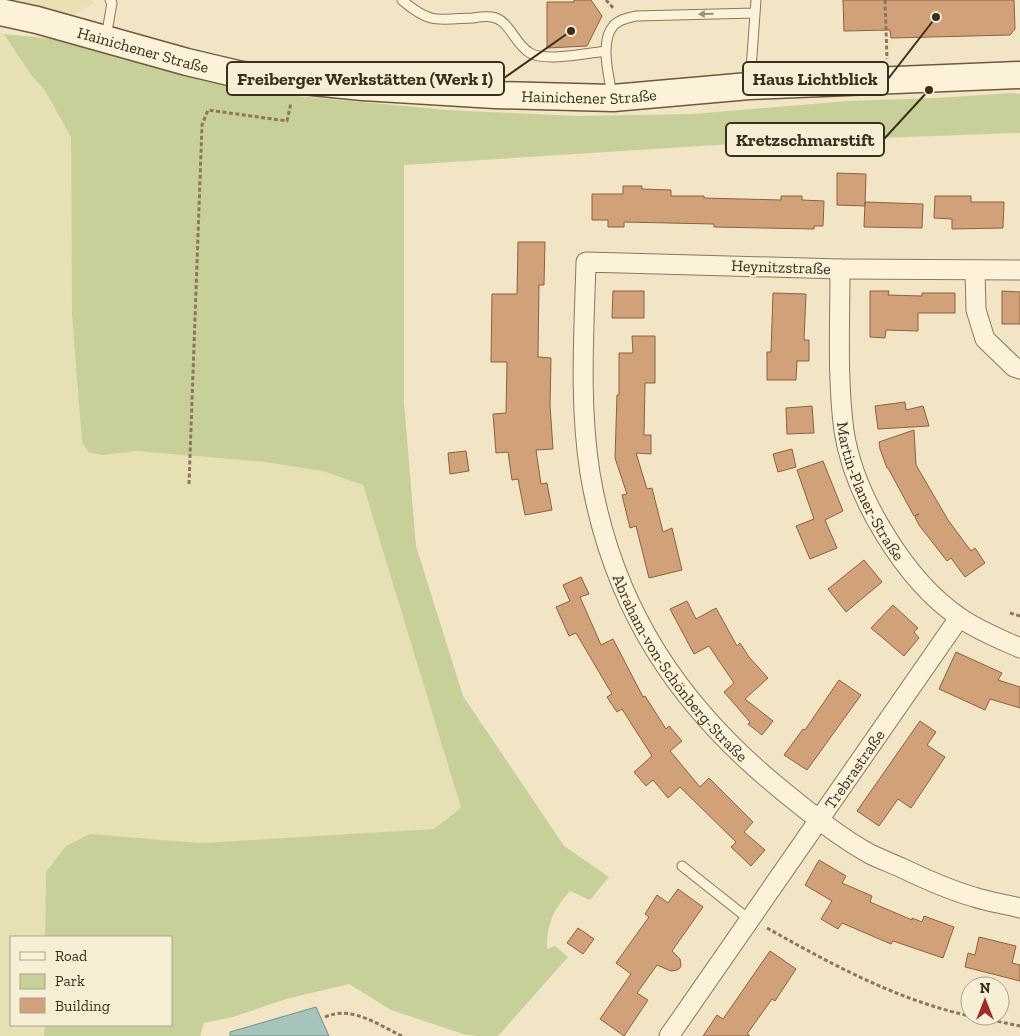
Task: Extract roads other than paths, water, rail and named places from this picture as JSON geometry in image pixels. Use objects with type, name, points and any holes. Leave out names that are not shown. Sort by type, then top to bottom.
[{"type":"main road","name":"Hainichener Straße","points":[[0,12],[37,20],[187,62],[242,75],[296,81],[495,95],[613,98],[750,86],[1015,76]]},
{"type":"street","name":"Heynitzstraße","points":[[586,262],[840,269],[1020,270]]},
{"type":"street","name":"Abraham-von-Schönberg-Straße","points":[[586,262],[583,400],[590,474],[610,554],[624,591],[658,655],[682,690],[714,729],[743,758],[819,820],[871,854],[931,882],[974,897],[1020,908]]},
{"type":"street","name":"Martin-Planer-Straße","points":[[840,269],[841,399],[845,433],[854,470],[867,502],[894,549],[932,595],[959,618],[1020,648]]},
{"type":"street","points":[[975,270],[976,310],[985,339],[1014,367],[1020,369]]},
{"type":"street","name":"Trebrastraße","points":[[669,1036],[959,618]]},
{"type":"lane","points":[[106,40],[112,3],[110,0]]},
{"type":"lane","points":[[402,0],[410,7],[431,18],[492,17],[505,22],[522,46],[531,53],[540,56],[606,51]]},
{"type":"lane","points":[[750,86],[756,0]]},
{"type":"lane","points":[[613,98],[606,51],[609,32],[614,24],[623,18],[636,16],[754,13]]},
{"type":"lane","points":[[682,866],[751,919]]},
{"type":"water","points":[[316,1007],[329,1036],[230,1036],[230,1032]]},
{"type":"place","name":"Haus Lichtblick","points":[[936,17]]},
{"type":"place","name":"Freiberger Werkstätten (Werk I)","points":[[571,31]]},
{"type":"place","name":"Kretzschmarstift","points":[[929,90]]}]
